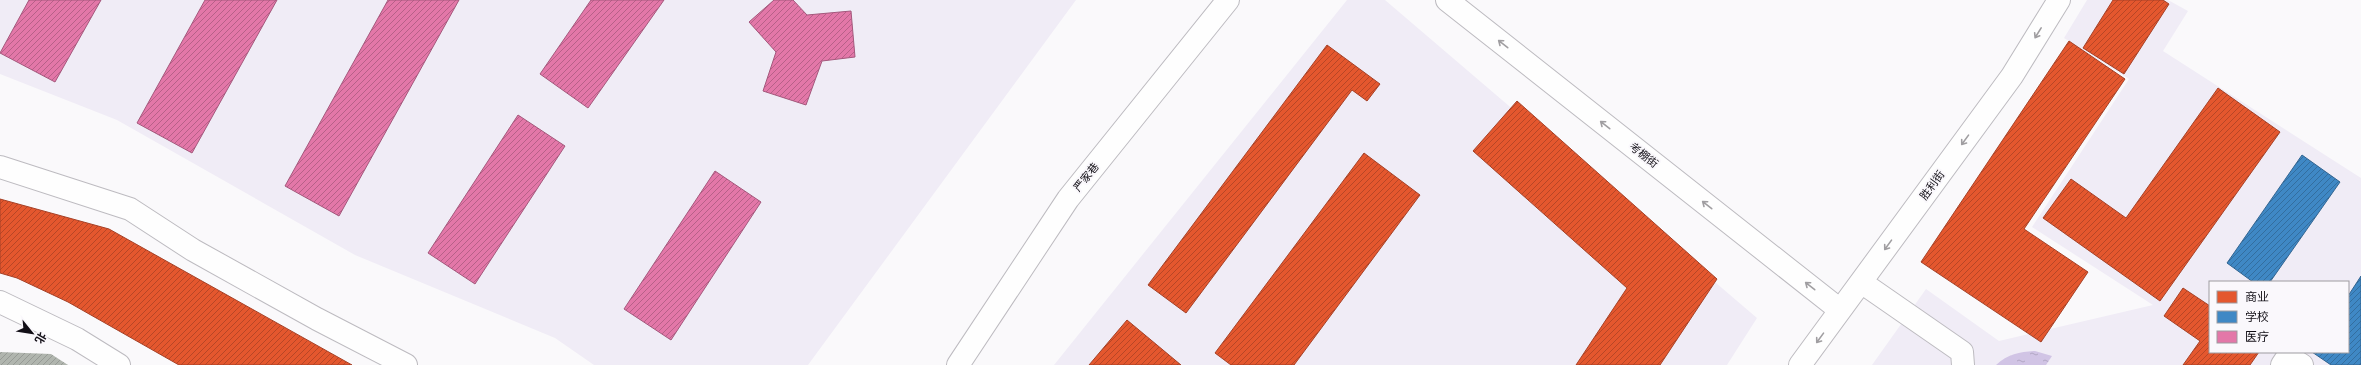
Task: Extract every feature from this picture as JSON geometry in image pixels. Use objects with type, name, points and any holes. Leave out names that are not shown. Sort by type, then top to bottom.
[{"type":"street","name":"严家巷","points":[[958,365],[1068,199],[1228,0]]},
{"type":"street","name":"考棚街","points":[[1447,0],[1840,310]]},
{"type":"street","name":"胜利街","points":[[1800,365],[2012,76],[2059,0]]},
{"type":"street","points":[[0,167],[130,209],[193,250],[406,365]]},
{"type":"street","points":[[1861,282],[1962,352],[1963,365]]},
{"type":"street","points":[[0,302],[77,339],[119,365]]},
{"type":"street","points":[[2282,365],[2288,356],[2302,365]]},
{"type":"shaded area","points":[[0,0],[1076,0],[808,365],[594,365],[555,338],[355,255],[117,120],[0,74]]},
{"type":"shaded area","points":[[1347,0],[1385,0],[1757,318],[1727,365],[1054,365]]},
{"type":"shaded area","points":[[2087,0],[2168,0],[2188,11],[2163,51],[2361,178],[2361,365],[1872,365],[1926,289],[1999,341],[2153,305],[2032,227],[2129,79],[2064,38]]},
{"type":"water","points":[[2035,351],[2052,356],[2046,365],[1996,365],[2005,358],[2014,354]]},
{"type":"building: 商业","points":[[2113,0],[2163,0],[2169,4],[2124,74],[2083,48]]},
{"type":"building: 商业","points":[[2069,41],[2125,79],[2024,229],[2088,272],[2041,342],[1921,262]]},
{"type":"building: 商业","points":[[1327,45],[1380,84],[1367,101],[1352,90],[1186,313],[1148,285]]},
{"type":"building: 商业","points":[[2218,88],[2280,132],[2160,301],[2043,218],[2071,179],[2126,218]]},
{"type":"building: 商业","points":[[1517,101],[1717,279],[1660,365],[1576,365],[1627,288],[1473,151]]},
{"type":"building: 商业","points":[[1364,153],[1420,195],[1294,365],[1231,365],[1215,353]]},
{"type":"building: 商业","points":[[0,199],[109,229],[352,365],[179,365],[68,302],[17,278],[0,273]]},
{"type":"building: 商业","points":[[2183,288],[2209,305],[2209,353],[2258,353],[2250,365],[2183,365],[2200,341],[2164,316]]},
{"type":"building: 商业","points":[[1127,320],[1181,365],[1089,365]]},
{"type":"building: 学校","points":[[2302,155],[2340,182],[2271,281],[2252,281],[2227,263]]},
{"type":"building: 学校","points":[[2361,276],[2361,365],[2331,365],[2313,353],[2349,353],[2349,294]]},
{"type":"building: 医疗","points":[[29,0],[101,0],[55,82],[0,53]]},
{"type":"building: 医疗","points":[[205,0],[277,0],[192,153],[137,123]]},
{"type":"building: 医疗","points":[[388,0],[459,0],[339,216],[285,186]]},
{"type":"building: 医疗","points":[[591,0],[664,0],[588,108],[540,74]]},
{"type":"building: 医疗","points":[[774,0],[793,0],[807,15],[851,11],[855,57],[822,61],[806,105],[763,91],[776,52],[749,22]]},
{"type":"building: 医疗","points":[[518,115],[565,146],[475,284],[428,253]]},
{"type":"building: 医疗","points":[[715,171],[761,202],[671,340],[624,309]]},
{"type":"building: 其他","points":[[0,352],[51,354],[68,365],[0,365]]}]
